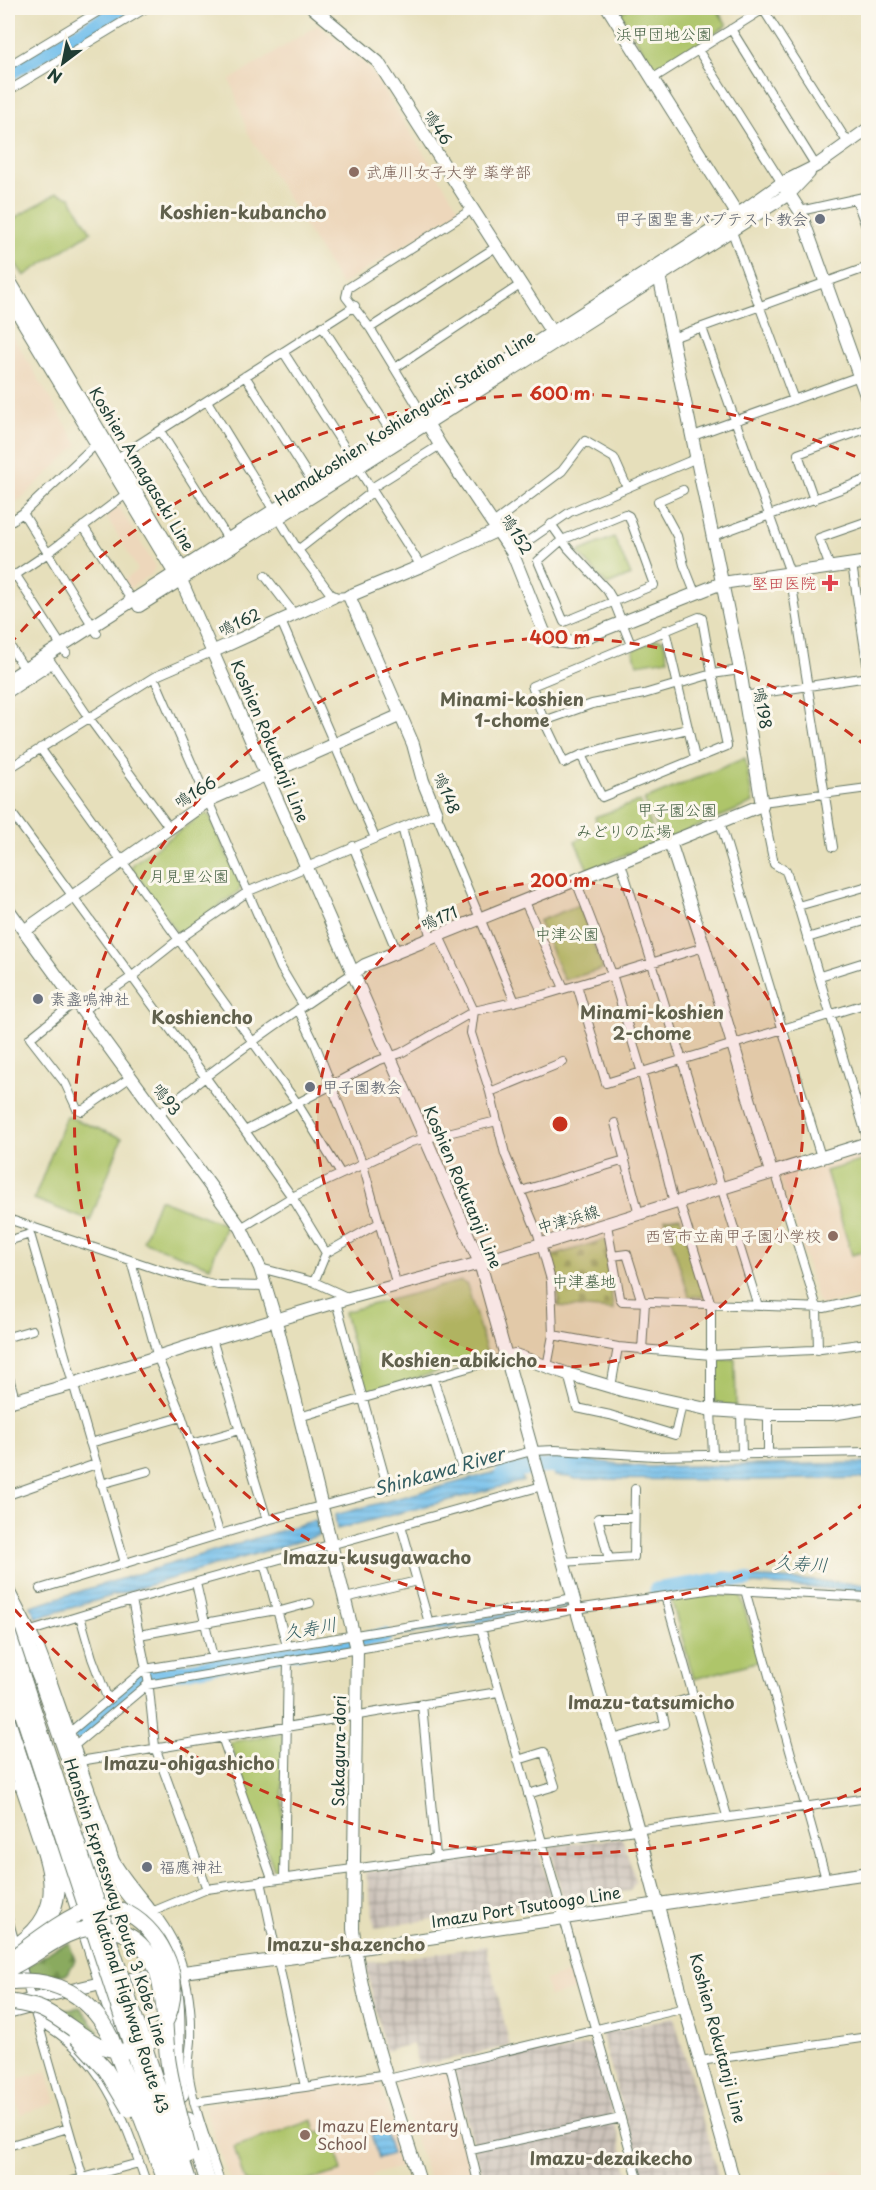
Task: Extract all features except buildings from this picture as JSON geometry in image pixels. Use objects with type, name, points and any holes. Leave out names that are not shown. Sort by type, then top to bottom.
[{"type":"highway","points":[[16,1619],[42,1682],[91,1826],[108,1868],[148,1919],[167,1960]]},
{"type":"highway","name":"National Highway Route 43","points":[[16,1619],[54,1764],[94,1870],[190,2182]]},
{"type":"highway","name":"Hanshin Expressway Route 3 Kobe Line","points":[[16,1619],[190,2182]]},
{"type":"highway","name":"Hanshin Expressway Route 3 Kobe Line","points":[[8,1669],[176,2182]]},
{"type":"highway","name":"National Highway Route 43","points":[[8,1681],[101,1983],[166,2182]]},
{"type":"highway","points":[[8,1722],[54,1861],[57,1879],[56,1902],[49,1918],[42,1929],[15,1947],[8,1961]]},
{"type":"highway","points":[[15,1947],[93,1908],[126,1913],[143,1923],[156,1939],[178,1976],[177,2070],[189,2104],[208,2182]]},
{"type":"highway","points":[[8,1969],[63,1938],[86,1929],[104,1928],[118,1931],[132,1938],[144,1948],[162,1989],[171,2079],[198,2182]]},
{"type":"highway","points":[[20,2004],[44,2010],[103,2046],[118,2050],[131,2050],[145,2045],[162,2029],[171,2006],[178,1976]]},
{"type":"highway","points":[[8,1982],[32,1981],[57,1985],[80,1999],[99,2018],[111,2038],[166,2182]]},
{"type":"highway","points":[[20,2004],[48,2017],[68,2030],[106,2070],[130,2112],[155,2182]]},
{"type":"street","points":[[9,63],[104,8]]},
{"type":"street","points":[[8,91],[146,8]]},
{"type":"street","name":"鳴46","points":[[314,8],[378,62],[554,337]]},
{"type":"street","points":[[608,8],[737,222],[758,306],[794,400]]},
{"type":"street","points":[[652,79],[764,8],[848,143]]},
{"type":"street","points":[[731,29],[816,166]]},
{"type":"street","points":[[698,50],[800,211],[826,283],[864,375],[868,401]]},
{"type":"street","name":"Hamakoshien Koshienguchi Station Line","points":[[95,629],[132,601],[276,515],[656,271],[737,222],[868,129]]},
{"type":"street","points":[[800,211],[868,196]]},
{"type":"street","points":[[856,198],[868,232]]},
{"type":"street","name":"鳴152","points":[[471,210],[348,288],[346,297],[370,328],[440,445],[512,552],[544,632],[552,640],[570,643],[722,583],[868,562]]},
{"type":"street","points":[[370,328],[496,247]]},
{"type":"street","points":[[672,338],[868,267]]},
{"type":"street","name":"鳴198","points":[[656,271],[693,436],[740,670],[774,864],[786,871],[798,906],[868,1142]]},
{"type":"street","name":"Koshien Amagasaki Line","points":[[8,278],[117,458],[179,574]]},
{"type":"street","points":[[395,368],[520,285]]},
{"type":"street","name":"Koshien Amagasaki Line","points":[[8,297],[126,494],[179,574]]},
{"type":"street","points":[[117,458],[355,306]]},
{"type":"street","points":[[322,326],[393,435]]},
{"type":"street","points":[[702,328],[790,573],[833,847]]},
{"type":"street","points":[[284,353],[421,566]]},
{"type":"street","points":[[693,436],[864,375]]},
{"type":"street","points":[[245,376],[314,485]]},
{"type":"street","points":[[207,401],[298,550],[333,597]]},
{"type":"street","name":"Hamakoshien Koshienguchi Station Line","points":[[276,515],[314,485],[355,464],[393,435],[425,419]]},
{"type":"street","points":[[814,500],[798,454],[868,428]]},
{"type":"street","points":[[160,431],[231,543]]},
{"type":"street","points":[[494,528],[562,471],[585,441],[614,458],[627,487]]},
{"type":"street","points":[[8,523],[23,513],[96,444]]},
{"type":"street","points":[[298,550],[371,490],[440,445]]},
{"type":"street","points":[[512,552],[570,512],[697,458]]},
{"type":"street","points":[[713,536],[868,479]]},
{"type":"street","points":[[683,490],[658,501],[677,536],[684,565],[695,593]]},
{"type":"street","points":[[64,650],[11,577],[48,553],[126,494]]},
{"type":"street","points":[[23,513],[95,629]]},
{"type":"street","points":[[625,514],[629,516],[654,585],[564,622],[538,561],[562,540],[625,514]]},
{"type":"street","points":[[830,567],[819,538],[868,521]]},
{"type":"street","points":[[551,524],[562,540],[607,590],[631,645]]},
{"type":"street","points":[[83,526],[132,601]]},
{"type":"street","name":"鳴162","points":[[8,769],[154,677],[333,597],[349,596],[421,566],[494,528]]},
{"type":"street","points":[[852,564],[868,670]]},
{"type":"street","name":"Hamakoshien Koshienguchi Station Line","points":[[8,681],[27,673],[64,650],[179,574]]},
{"type":"street","name":"Koshien Rokutanji Line","points":[[179,574],[480,1263],[613,1738],[685,2008],[741,2182]]},
{"type":"street","points":[[265,576],[296,615]]},
{"type":"street","name":"鳴148","points":[[349,596],[413,744],[423,780],[436,813],[515,1002]]},
{"type":"street","points":[[581,755],[602,796],[727,746],[702,618],[699,617],[532,686],[544,721],[564,763],[581,755],[608,747],[688,729]]},
{"type":"street","points":[[281,621],[375,838]]},
{"type":"street","points":[[665,630],[695,758]]},
{"type":"street","points":[[8,643],[27,673]]},
{"type":"street","points":[[49,659],[169,827]]},
{"type":"street","points":[[544,721],[592,704],[644,694],[712,674],[740,670]]},
{"type":"street","name":"Hamakoshien Koshienguchi Station Line","points":[[8,691],[27,673]]},
{"type":"street","points":[[154,677],[300,1007],[332,1086],[363,1165],[397,1286]]},
{"type":"street","points":[[744,696],[868,677]]},
{"type":"street","name":"鳴166","points":[[24,931],[121,860],[209,800],[401,715]]},
{"type":"street","points":[[40,748],[297,1103],[341,1174]]},
{"type":"street","name":"鳴171","points":[[158,1115],[204,1076],[251,1041],[365,965],[525,902],[762,803],[868,788]]},
{"type":"street","points":[[8,808],[130,978],[245,1131],[292,1197],[326,1253]]},
{"type":"street","points":[[131,1077],[82,1111],[77,1108],[65,1083],[30,1038],[130,978],[178,940],[249,891],[436,813]]},
{"type":"street","points":[[720,822],[821,1157]]},
{"type":"street","points":[[402,827],[435,937],[474,1011],[471,1033],[490,1092],[505,1154],[542,1244],[551,1280],[553,1335],[547,1367]]},
{"type":"street","points":[[670,842],[817,1308],[818,1350]]},
{"type":"street","points":[[354,846],[397,952]]},
{"type":"street","points":[[621,862],[758,1306]]},
{"type":"street","points":[[576,881],[612,975],[642,1073],[677,1202],[711,1305],[713,1456]]},
{"type":"street","points":[[798,906],[868,886]]},
{"type":"street","points":[[525,902],[564,988]]},
{"type":"street","name":"鳴93","points":[[8,909],[241,1228],[260,1268],[276,1321]]},
{"type":"street","points":[[807,938],[868,920]]},
{"type":"street","points":[[245,1131],[474,1011],[578,985],[704,947]]},
{"type":"street","points":[[820,976],[868,961]]},
{"type":"street","points":[[578,985],[606,1083],[868,1003]]},
{"type":"street","points":[[490,1092],[563,1062]]},
{"type":"street","points":[[241,1228],[292,1197],[411,1142],[497,1121]]},
{"type":"street","points":[[615,1123],[639,1214]]},
{"type":"street","name":"中津浜線","points":[[11,1400],[73,1384],[349,1298],[480,1263],[607,1225],[868,1142]]},
{"type":"street","points":[[521,1191],[625,1160]]},
{"type":"street","points":[[8,1219],[33,1231],[163,1271],[218,1285],[265,1286]]},
{"type":"street","points":[[314,1282],[326,1253],[379,1223]]},
{"type":"street","points":[[607,1225],[622,1301],[817,1308],[868,1298]]},
{"type":"street","points":[[8,1240],[33,1231]]},
{"type":"street","points":[[33,1231],[73,1384],[125,1563]]},
{"type":"street","points":[[612,1256],[627,1254],[644,1302],[642,1350]]},
{"type":"street","points":[[131,1261],[158,1358],[182,1416],[220,1535]]},
{"type":"street","points":[[260,1268],[314,1282],[349,1298]]},
{"type":"street","points":[[336,1302],[388,1489]]},
{"type":"street","name":"Sakagura-dori","points":[[276,1321],[355,1642],[353,1929],[355,1949],[367,2012],[420,2182]]},
{"type":"street","points":[[8,1337],[32,1330]]},
{"type":"street","points":[[553,1335],[618,1347],[711,1355],[818,1350],[868,1342]]},
{"type":"street","points":[[212,1339],[267,1520]]},
{"type":"street","points":[[611,1387],[618,1347]]},
{"type":"street","points":[[299,1417],[515,1355],[611,1387],[711,1410],[768,1414],[832,1414],[868,1408]]},
{"type":"street","points":[[8,1374],[11,1400]]},
{"type":"street","points":[[568,1374],[577,1408],[610,1414],[675,1435],[682,1404]]},
{"type":"street","points":[[433,1378],[462,1470]]},
{"type":"street","points":[[741,1411],[742,1455]]},
{"type":"street","points":[[768,1414],[768,1455]]},
{"type":"street","points":[[90,1443],[182,1416]]},
{"type":"street","points":[[191,1444],[240,1430]]},
{"type":"street","points":[[40,1589],[267,1520],[322,1510],[388,1489],[555,1450],[655,1456],[868,1452]]},
{"type":"street","points":[[8,1495],[96,1464]]},
{"type":"street","points":[[101,1484],[148,1471]]},
{"type":"street","points":[[16,1619],[80,1616],[264,1563],[330,1540],[401,1525],[541,1483]]},
{"type":"street","points":[[563,1563],[634,1557],[635,1489]]},
{"type":"street","points":[[609,1559],[598,1518],[634,1518]]},
{"type":"street","points":[[401,1525],[429,1623]]},
{"type":"street","points":[[264,1563],[287,1646]]},
{"type":"street","points":[[345,1598],[417,1581]]},
{"type":"street","points":[[196,1583],[213,1658]]},
{"type":"street","points":[[8,1586],[16,1619],[51,1677],[115,1860],[154,1911],[171,1938],[178,1976]]},
{"type":"street","points":[[75,1745],[147,1677],[288,1660],[429,1623],[575,1603],[665,1596],[714,1589],[868,1597]]},
{"type":"street","points":[[744,1590],[825,1879]]},
{"type":"street","points":[[665,1596],[727,1816]]},
{"type":"street","points":[[132,1600],[147,1677],[155,1748],[207,1889]]},
{"type":"street","points":[[140,1635],[310,1603]]},
{"type":"street","points":[[70,1732],[108,1700],[147,1677],[213,1658],[287,1646],[355,1642],[481,1628],[575,1603]]},
{"type":"street","points":[[80,1616],[92,1658],[108,1700]]},
{"type":"street","points":[[481,1628],[639,2182]]},
{"type":"street","points":[[284,1878],[288,1660]]},
{"type":"street","points":[[80,1761],[498,1692]]},
{"type":"street","points":[[613,1738],[665,1724],[661,1707],[693,1697]]},
{"type":"street","points":[[422,1704],[436,1856]]},
{"type":"street","points":[[222,1737],[272,1879]]},
{"type":"street","points":[[8,1752],[11,1772],[18,1783],[46,1864],[49,1885],[43,1911],[15,1947]]},
{"type":"street","points":[[518,1760],[544,1752],[555,1786],[528,1794]]},
{"type":"street","points":[[8,1789],[18,1783]]},
{"type":"street","points":[[154,1911],[207,1889],[868,1798]]},
{"type":"street","name":"Imazu Port Tsutoogo Line","points":[[20,2004],[101,1983],[178,1976],[276,1959],[868,1873]]},
{"type":"street","points":[[261,1881],[305,2087]]},
{"type":"street","name":"Koshien Rokutanji Line","points":[[658,1904],[670,1926],[734,2182]]},
{"type":"street","points":[[8,1919],[15,1947],[20,2004],[38,2021],[69,2042],[100,2076],[117,2104],[146,2182]]},
{"type":"street","points":[[8,2015],[20,2004]]},
{"type":"street","points":[[220,2182],[189,2104],[450,2065],[685,2008]]},
{"type":"street","points":[[38,2021],[83,2180]]},
{"type":"street","points":[[703,2061],[868,2037]]},
{"type":"street","points":[[450,2065],[478,2182]]},
{"type":"street","points":[[471,2150],[621,2118]]},
{"type":"street","points":[[8,2146],[68,2128]]},
{"type":"street","points":[[68,2182],[83,2180],[139,2163]]},
{"type":"shaded area","name":"武庫川女子大学 薬学部","points":[[318,25],[369,68],[460,210],[341,285],[248,133],[230,80]]},
{"type":"shaded area","points":[[8,328],[78,445],[23,497],[8,508]]},
{"type":"shaded area","points":[[118,506],[155,566],[152,574],[128,589],[123,581],[138,570],[106,515]]},
{"type":"shaded area","name":"西宮市立南甲子園小学校","points":[[868,1151],[868,1294],[822,1305],[818,1302],[781,1177]]},
{"type":"shaded area","points":[[622,1838],[636,1881],[630,1891],[563,1900],[550,1846]]},
{"type":"shaded area","points":[[538,1848],[553,1901],[375,1928],[366,1872]]},
{"type":"shaded area","points":[[486,1946],[510,2046],[418,2066],[413,2044],[385,2051],[366,1966],[369,1963]]},
{"type":"shaded area","points":[[573,1972],[578,1989],[549,1997],[545,1980]]},
{"type":"shaded area","points":[[674,2017],[720,2182],[643,2182],[602,2036],[604,2033]]},
{"type":"shaded area","points":[[594,2043],[631,2182],[483,2182],[454,2071],[457,2068],[553,2045],[555,2053]]},
{"type":"shaded area","points":[[443,2069],[449,2072],[475,2176],[452,2182],[430,2182],[395,2081]]},
{"type":"shaded area","points":[[47,2071],[56,2103],[20,2114],[10,2081]]},
{"type":"shaded area","name":"Imazu Elementary School","points":[[379,2081],[405,2166],[372,2175],[374,2182],[230,2182],[204,2105]]},
{"type":"shaded area","points":[[843,2170],[845,2182],[801,2182],[799,2177]]},
{"type":"green space","name":"浜甲団地公園","points":[[629,8],[716,8],[727,25],[659,68],[653,67],[620,13]]},
{"type":"green space","points":[[57,193],[70,197],[91,232],[24,276],[8,252],[8,222]]},
{"type":"green space","points":[[614,537],[631,575],[607,585],[578,552]]},
{"type":"green space","points":[[656,639],[663,640],[668,659],[637,664],[633,650]]},
{"type":"green space","name":"甲子園公園","points":[[745,758],[753,803],[663,841],[644,800]]},
{"type":"green space","name":"みどりの広場","points":[[640,801],[658,841],[588,870],[575,841],[598,829],[595,817]]},
{"type":"green space","name":"月見里公園","points":[[204,814],[209,814],[241,886],[239,891],[182,933],[177,933],[131,868],[134,863]]},
{"type":"green space","name":"中津公園","points":[[579,905],[603,969],[564,980],[539,921]]},
{"type":"green space","points":[[66,1116],[122,1138],[90,1221],[34,1199]]},
{"type":"green space","points":[[868,1159],[868,1250],[852,1255],[826,1171]]},
{"type":"green space","points":[[159,1199],[226,1225],[210,1267],[143,1241]]},
{"type":"green space","points":[[680,1217],[705,1297],[689,1296],[665,1219]]},
{"type":"green space","name":"中津墓地","points":[[606,1239],[613,1310],[558,1306],[558,1279],[550,1257]]},
{"type":"green space","points":[[461,1281],[467,1285],[488,1357],[367,1393],[364,1390],[344,1312]]},
{"type":"green space","points":[[735,1359],[736,1407],[717,1404],[714,1399],[715,1363],[718,1360]]},
{"type":"green space","points":[[711,1594],[741,1597],[760,1661],[694,1679],[672,1602],[675,1599]]},
{"type":"green space","points":[[283,1734],[282,1873],[275,1873],[230,1742]]},
{"type":"green space","points":[[69,1943],[75,1960],[68,1973],[51,1978],[29,1975],[26,1967],[56,1948]]},
{"type":"green space","points":[[80,2007],[99,2031],[95,2036],[57,2011]]},
{"type":"green space","points":[[313,2120],[316,2133],[330,2129],[342,2171],[303,2182],[245,2182],[234,2147]]},
{"type":"water","points":[[550,1456],[644,1467],[868,1463],[868,1478],[576,1479],[555,1476]]},
{"type":"water","points":[[519,1466],[523,1481],[337,1529],[335,1515]]},
{"type":"water","points":[[316,1520],[320,1535],[36,1618],[31,1606]]},
{"type":"water","points":[[725,1576],[868,1584],[868,1592],[726,1582]]},
{"type":"water","points":[[567,1603],[568,1607],[366,1641],[365,1637]]},
{"type":"water","points":[[384,2127],[392,2154],[378,2158],[370,2131]]},
{"type":"waterway","points":[[8,74],[123,8]]},
{"type":"waterway","name":"Shinkawa River","points":[[502,1474],[536,1467],[571,1467]]},
{"type":"waterway","name":"久寿川","points":[[656,1590],[725,1579],[746,1580]]},
{"type":"waterway","name":"久寿川","points":[[79,1733],[142,1678],[385,1636]]},
{"type":"place","name":"武庫川女子大学 薬学部","points":[[354,172]]},
{"type":"place","name":"甲子園聖書バプテスト教会","points":[[820,219]]},
{"type":"place","name":"堅田医院","points":[[830,583]]},
{"type":"place","name":"素盞嗚神社","points":[[38,999]]},
{"type":"place","name":"甲子園教会","points":[[310,1087]]},
{"type":"place","name":"西宮市立南甲子園小学校","points":[[833,1236]]},
{"type":"place","name":"福應神社","points":[[147,1867]]},
{"type":"place","name":"Imazu Elementary School","points":[[305,2135]]},
{"type":"district","name":"Koshien-kubancho","points":[[243,213]]},
{"type":"district","name":"Minami-koshien 1-chome","points":[[512,710]]},
{"type":"district","name":"Koshiencho","points":[[202,1018]]},
{"type":"district","name":"Minami-koshien 2-chome","points":[[652,1023]]},
{"type":"district","name":"Koshien-abikicho","points":[[459,1361]]},
{"type":"district","name":"Imazu-kusugawacho","points":[[377,1558]]},
{"type":"district","name":"Imazu-tatsumicho","points":[[651,1703]]},
{"type":"district","name":"Imazu-ohigashicho","points":[[189,1764]]},
{"type":"district","name":"Imazu-shazencho","points":[[346,1945]]},
{"type":"district","name":"Imazu-dezaikecho","points":[[611,2159]]}]
